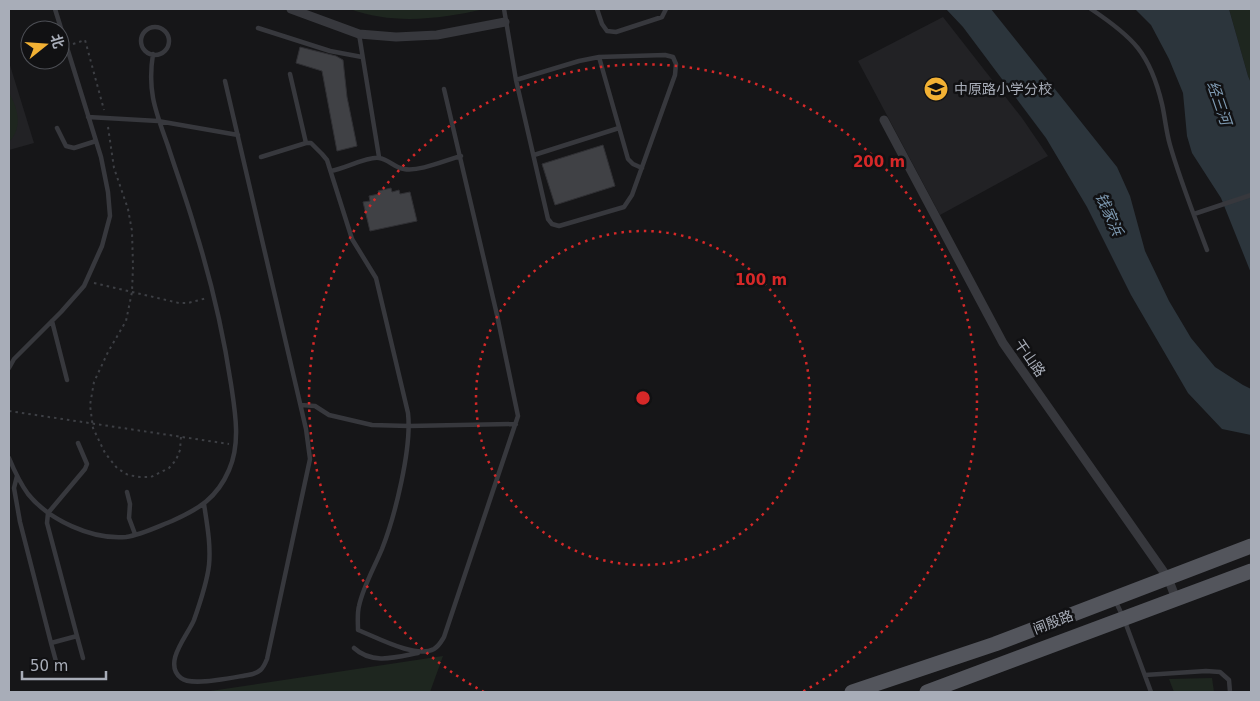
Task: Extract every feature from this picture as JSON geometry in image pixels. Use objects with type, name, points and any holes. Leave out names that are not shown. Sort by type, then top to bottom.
[{"type":"main road","name":"闸殷路","points":[[852,692],[868,690],[995,644],[1251,546]]},
{"type":"main road","name":"闸殷路","points":[[927,692],[1251,571]]},
{"type":"street","points":[[291,9],[358,34],[396,37],[437,35],[505,22]]},
{"type":"street","name":"干山路","points":[[884,120],[1002,343],[1168,578],[1176,599]]},
{"type":"lane","points":[[504,9],[516,80],[548,219],[552,224],[559,226],[624,206],[632,195],[675,75],[676,64],[673,57],[665,55],[599,57],[516,80]]},
{"type":"lane","points":[[597,9],[602,24],[607,31],[616,32],[662,17],[665,10]]},
{"type":"lane","points":[[1091,9],[1119,27],[1145,56],[1154,76],[1162,103],[1170,144],[1208,250]]},
{"type":"lane","points":[[150,28],[161,28],[167,33],[169,43],[167,49],[161,54],[153,54],[145,50],[142,45],[142,36],[150,28]]},
{"type":"lane","points":[[258,28],[330,51],[362,57]]},
{"type":"lane","points":[[358,34],[379,158]]},
{"type":"lane","points":[[9,458],[28,494],[48,513],[73,528],[104,536],[135,534],[194,511],[204,504],[220,485],[230,469],[235,445],[236,423],[222,332],[195,229],[158,121],[151,88],[153,54]]},
{"type":"lane","points":[[599,57],[628,159],[632,164],[642,168]]},
{"type":"lane","points":[[9,366],[19,353],[84,286],[102,246],[110,216],[108,192],[96,141],[70,59]]},
{"type":"lane","points":[[290,74],[306,143]]},
{"type":"lane","points":[[204,504],[209,537],[209,565],[203,592],[193,622],[179,647],[176,658],[177,673],[181,678],[193,682],[257,673],[262,670],[267,659],[310,459],[310,450],[301,406],[225,81]]},
{"type":"lane","points":[[354,648],[366,657],[376,659],[427,652],[439,645],[444,637],[516,424],[518,412],[444,88]]},
{"type":"lane","points":[[88,117],[158,121],[238,135]]},
{"type":"lane","points":[[57,128],[66,146],[74,148],[96,141]]},
{"type":"lane","points":[[534,155],[619,128]]},
{"type":"lane","points":[[261,158],[306,143],[311,143],[322,154],[331,171],[352,239],[376,278],[408,413],[409,426],[405,460],[393,515],[359,607],[358,630],[412,651],[427,652]]},
{"type":"lane","points":[[331,171],[342,169],[364,160],[379,158],[402,169],[412,170],[460,156]]},
{"type":"lane","points":[[1194,214],[1251,195]]},
{"type":"lane","points":[[52,321],[67,380]]},
{"type":"lane","points":[[301,406],[315,406],[329,415],[359,423],[409,426],[516,424]]},
{"type":"lane","points":[[78,443],[87,464],[85,469],[48,513],[47,523],[83,658]]},
{"type":"lane","points":[[17,476],[14,488],[20,522],[57,665]]},
{"type":"lane","points":[[127,492],[130,504],[129,518],[135,534]]},
{"type":"lane","points":[[1114,598],[1124,619],[1151,692]]},
{"type":"lane","points":[[51,643],[77,636]]},
{"type":"lane","points":[[1145,675],[1206,671],[1220,672],[1229,680],[1230,692]]},
{"type":"path","points":[[70,45],[85,40],[112,144],[114,168],[128,209],[132,232],[132,292],[126,321],[108,352],[94,382],[90,404],[93,428],[105,453],[117,468],[128,475],[140,477],[151,477],[170,468],[180,450],[181,436]]},
{"type":"path","points":[[86,281],[188,303],[214,296]]},
{"type":"path","points":[[9,411],[235,445]]},
{"type":"shaded area","points":[[350,9],[484,9],[434,18],[400,19],[366,14]]},
{"type":"shaded area","points":[[1229,9],[1251,9],[1251,83],[1248,76]]},
{"type":"shaded area","name":"中原路小学分校","points":[[943,17],[1022,118],[1048,156],[940,215],[858,61]]},
{"type":"shaded area","points":[[9,62],[34,143],[9,150]]},
{"type":"shaded area","points":[[9,93],[17,111],[18,124],[9,142]]},
{"type":"shaded area","points":[[443,656],[430,692],[204,692]]},
{"type":"shaded area","points":[[1212,678],[1214,692],[1174,692],[1169,679]]},
{"type":"water","name":"钱家浜","points":[[946,9],[991,9],[1117,167],[1130,196],[1145,251],[1169,301],[1191,338],[1215,367],[1251,389],[1251,435],[1222,429],[1188,393],[1131,295],[1087,207],[1046,138],[963,27]]},
{"type":"water","name":"经三河","points":[[1135,9],[1229,9],[1251,83],[1251,273],[1221,198],[1192,153],[1187,136],[1183,93],[1169,59],[1151,25]]},
{"type":"building","points":[[300,47],[336,56],[343,60],[347,97],[357,146],[337,151],[322,71],[296,63]]},
{"type":"building","points":[[603,145],[615,186],[555,205],[542,164]]},
{"type":"building","points":[[391,188],[392,192],[399,190],[400,194],[410,192],[417,221],[370,231],[363,202],[370,201],[369,196],[379,194],[378,191]]},
{"type":"place","name":"中原路小学分校","points":[[936,89]]}]
